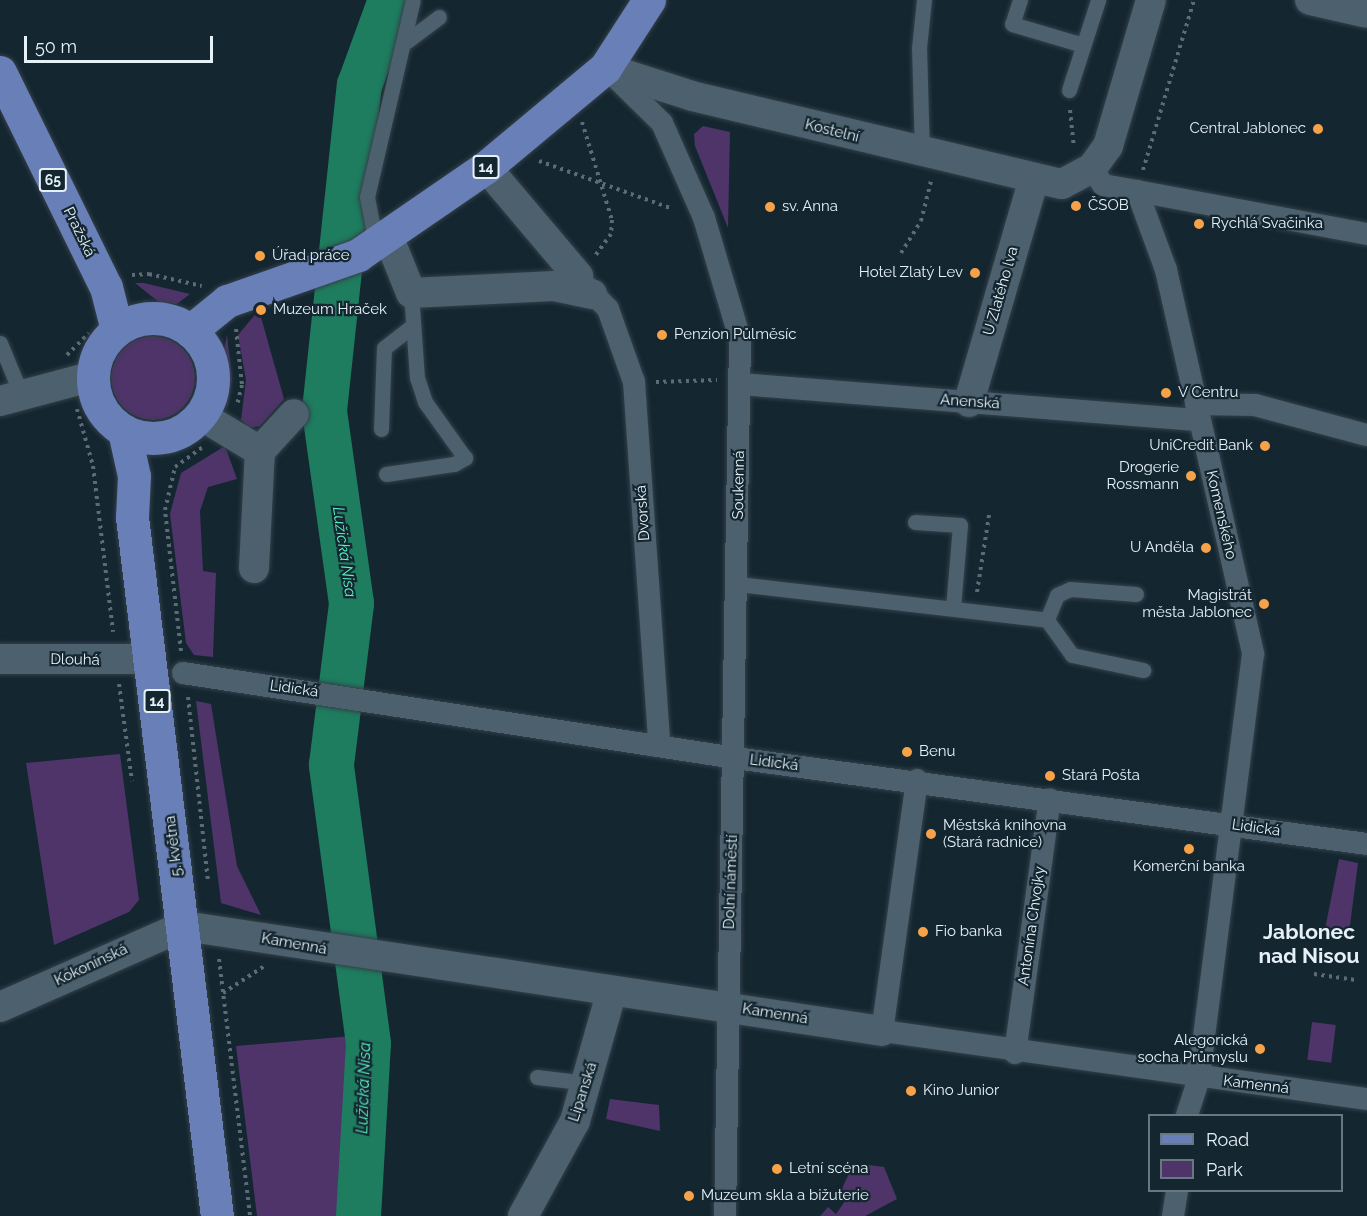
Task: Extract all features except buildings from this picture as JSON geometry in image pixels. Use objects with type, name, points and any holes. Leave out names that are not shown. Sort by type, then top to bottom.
[{"type":"main road","name":"14","points":[[197,339],[208,295],[309,274],[374,245],[486,166],[605,68],[649,0]]},
{"type":"main road","name":"Pražská","points":[[0,72],[118,281]]},
{"type":"main road","name":"65","points":[[115,325],[118,281]]},
{"type":"main road","points":[[170,320],[197,339],[213,377],[200,415],[178,433],[160,438],[124,431],[103,412],[80,378],[115,325],[170,320]]},
{"type":"main road","name":"5. května","points":[[124,431],[134,476],[132,517],[150,659],[199,928],[217,1216]]},
{"type":"main road","points":[[134,476],[160,438]]},
{"type":"street","points":[[1151,0],[1108,146],[1083,157],[1103,185],[1367,234]]},
{"type":"street","points":[[1310,0],[1367,13]]},
{"type":"street","name":"Kostelní","points":[[605,68],[692,96],[1033,181],[1062,184],[1083,157]]},
{"type":"street","name":"Soukenná","points":[[605,68],[662,123],[704,218],[740,339],[731,382],[738,584],[735,758]]},
{"type":"street","points":[[374,245],[411,293],[554,286],[588,277],[486,166]]},
{"type":"street","name":"U Zlatého lva","points":[[969,402],[1033,181]]},
{"type":"street","name":"Komenského","points":[[1137,191],[1166,270],[1253,654],[1229,825],[1198,1078],[1188,1114]]},
{"type":"street","name":"Dvorská","points":[[588,277],[608,309],[634,382],[659,743]]},
{"type":"street","points":[[11,398],[80,378]]},
{"type":"street","name":"Anenská","points":[[731,382],[969,402],[1198,412],[1255,405],[1367,435]]},
{"type":"street","points":[[254,568],[260,451],[294,414]]},
{"type":"street","points":[[200,415],[260,451]]},
{"type":"street","name":"Dlouhá","points":[[0,659],[150,659]]},
{"type":"street","name":"Lidická","points":[[183,673],[659,743],[735,758],[917,780],[1367,844]]},
{"type":"street","name":"Dolní náměstí","points":[[724,1216],[735,758]]},
{"type":"street","points":[[882,1031],[917,780]]},
{"type":"street","name":"Antonína Chvojky","points":[[1015,1053],[1050,799]]},
{"type":"street","name":"Kamenná","points":[[199,928],[611,994],[728,1006],[1015,1053],[1367,1099]]},
{"type":"street","name":"Kokonínská","points":[[0,1007],[199,928]]},
{"type":"street","name":"Lipanská","points":[[523,1216],[575,1121],[611,994]]},
{"type":"street","points":[[1173,1216],[1177,1192]]},
{"type":"lane","points":[[374,245],[367,197],[388,96],[407,41],[413,0]]},
{"type":"lane","points":[[924,0],[918,48],[930,155]]},
{"type":"lane","points":[[1020,0],[1012,24],[1083,45]]},
{"type":"lane","points":[[1069,90],[1098,0]]},
{"type":"lane","points":[[407,41],[440,16]]},
{"type":"lane","points":[[387,474],[454,464],[465,458],[425,402],[417,378],[411,293]]},
{"type":"lane","points":[[381,429],[384,348],[413,325]]},
{"type":"lane","points":[[0,343],[11,398]]},
{"type":"lane","points":[[915,522],[960,525],[953,608]]},
{"type":"lane","points":[[738,584],[1047,620],[1072,656],[1143,670]]},
{"type":"lane","points":[[1047,620],[1057,595],[1070,589],[1136,594]]},
{"type":"lane","points":[[537,1077],[587,1083]]},
{"type":"path","points":[[1137,191],[1194,0]]},
{"type":"path","points":[[1069,90],[1083,157]]},
{"type":"path","points":[[581,122],[604,188],[611,234],[588,277]]},
{"type":"path","points":[[901,253],[921,221],[930,155]]},
{"type":"path","points":[[533,158],[604,188],[677,210]]},
{"type":"path","points":[[118,281],[208,295]]},
{"type":"path","points":[[93,466],[80,378],[68,353],[115,325]]},
{"type":"path","points":[[634,382],[731,382]]},
{"type":"path","points":[[974,611],[988,515]]},
{"type":"path","points":[[199,928],[223,993],[250,1216]]},
{"type":"path","points":[[223,993],[255,977],[271,960]]},
{"type":"path","points":[[1314,974],[1356,980]]},
{"type":"green space","points":[[703,126],[730,132],[728,228],[695,146],[694,134]]},
{"type":"green space","points":[[135,283],[190,294],[177,304],[160,303]]},
{"type":"green space","points":[[259,310],[284,399],[260,426],[249,428],[241,420],[246,380],[238,335]]},
{"type":"green space","points":[[227,335],[232,379],[227,409],[221,364]]},
{"type":"green space","points":[[153,336],[169,339],[183,348],[192,362],[195,378],[192,394],[183,408],[169,417],[153,420],[137,417],[123,408],[114,394],[111,378],[114,362],[123,348],[137,339]]},
{"type":"green space","points":[[225,446],[237,479],[208,487],[200,511],[203,571],[216,573],[213,657],[194,655],[186,643],[170,514],[181,473]]},
{"type":"green space","points":[[196,701],[211,704],[237,866],[261,915],[221,903]]},
{"type":"green space","points":[[120,754],[139,900],[129,912],[54,945],[26,763]]},
{"type":"green space","points":[[1339,859],[1358,863],[1349,933],[1325,929]]},
{"type":"green space","points":[[1312,1022],[1336,1025],[1331,1063],[1307,1060]]},
{"type":"green space","points":[[353,1036],[342,1216],[257,1216],[236,1046]]},
{"type":"green space","points":[[610,1099],[659,1105],[660,1131],[606,1119]]},
{"type":"green space","points":[[854,1163],[884,1167],[897,1199],[865,1216],[820,1216],[828,1207],[836,1214],[845,1201],[838,1197]]},
{"type":"waterway","name":"Lužická Nisa","points":[[358,1216],[368,1043],[331,764],[351,603],[324,410],[359,85],[390,0]]},
{"type":"place","name":"Central Jablonec","points":[[1318,129]]},
{"type":"place","name":"ČSOB","points":[[1076,206]]},
{"type":"place","name":"sv. Anna","points":[[770,207]]},
{"type":"place","name":"Rychlá Svačinka","points":[[1199,224]]},
{"type":"place","name":"Úřad práce","points":[[260,256]]},
{"type":"place","name":"Hotel Zlatý Lev","points":[[975,273]]},
{"type":"place","name":"Muzeum Hraček","points":[[261,310]]},
{"type":"place","name":"Penzion Půlměsíc","points":[[662,335]]},
{"type":"place","name":"V Centru","points":[[1166,393]]},
{"type":"place","name":"UniCredit Bank","points":[[1265,446]]},
{"type":"place","name":"Drogerie Rossmann","points":[[1191,476]]},
{"type":"place","name":"U Anděla","points":[[1206,548]]},
{"type":"place","name":"Magistrát města Jablonec","points":[[1264,604]]},
{"type":"place","name":"Benu","points":[[907,752]]},
{"type":"place","name":"Stará Pošta","points":[[1050,776]]},
{"type":"place","name":"Městská knihovna (Stará radnice)","points":[[931,834]]},
{"type":"place","name":"Komerční banka","points":[[1189,849]]},
{"type":"place","name":"Fio banka","points":[[923,932]]},
{"type":"place","name":"Alegorická socha Průmyslu","points":[[1260,1049]]},
{"type":"place","name":"Kino Junior","points":[[911,1091]]},
{"type":"place","name":"Letní scéna","points":[[777,1169]]},
{"type":"place","name":"Muzeum skla a bižuterie","points":[[689,1196]]},
{"type":"district","name":"Jablonec nad Nisou","points":[[1309,944]]}]
